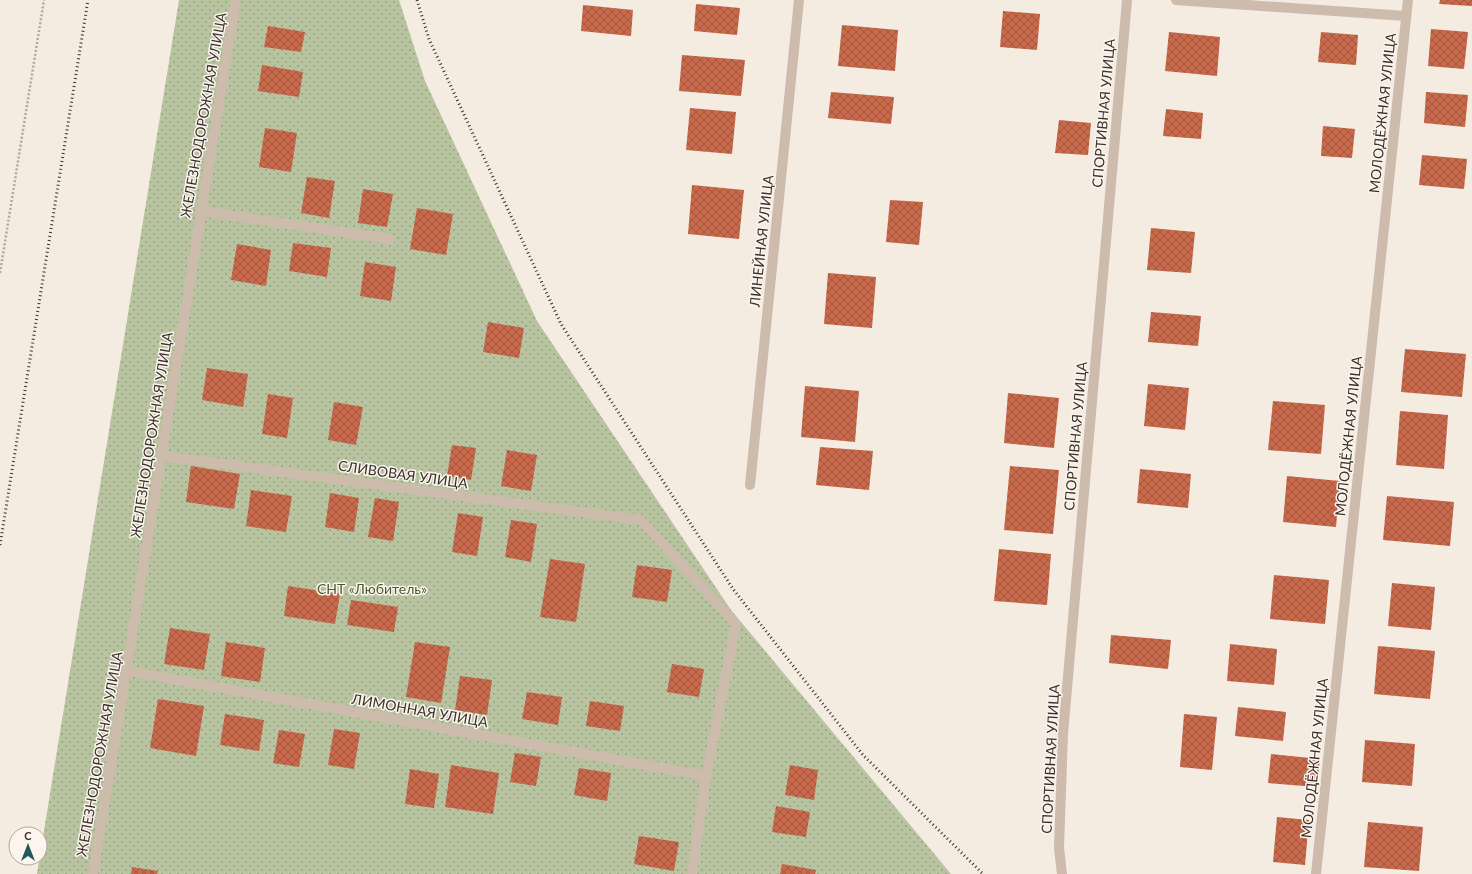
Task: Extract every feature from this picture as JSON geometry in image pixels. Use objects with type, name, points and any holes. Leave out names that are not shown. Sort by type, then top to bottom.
[{"type":"street","name":"ЖЕЛЕЗНОДОРОЖНАЯ УЛИЦА","points":[[93,874],[128,671],[200,211],[236,0]]},
{"type":"street","name":"ЛИНЕЙНАЯ УЛИЦА","points":[[750,486],[799,0]]},
{"type":"street","name":"СПОРТИВНАЯ УЛИЦА","points":[[1062,874],[1059,848],[1063,734],[1127,0]]},
{"type":"street","points":[[1176,0],[1406,16]]},
{"type":"street","name":"МОЛОДЁЖНАЯ УЛИЦА","points":[[1316,874],[1408,0]]},
{"type":"street","points":[[200,211],[390,240]]},
{"type":"street","name":"СЛИВОВАЯ УЛИЦА","points":[[162,456],[641,520],[736,624],[706,776]]},
{"type":"street","name":"ЛИМОННАЯ УЛИЦА","points":[[128,671],[706,776]]},
{"type":"street","points":[[692,874],[706,776]]},
{"type":"path","points":[[0,273],[44,0]]},
{"type":"green space","name":"СНТ «Любитель»","points":[[179,0],[399,0],[425,81],[537,321],[731,610],[951,874],[37,874],[38,866],[48,866],[48,826],[45,826]]},
{"type":"building","points":[[1440,0],[1472,0],[1472,6],[1439,4]]},
{"type":"building","points":[[696,4],[740,8],[737,35],[694,31]]},
{"type":"building","points":[[583,5],[633,10],[631,36],[581,31]]},
{"type":"building","points":[[1003,11],[1040,14],[1037,50],[1000,47]]},
{"type":"building","points":[[842,25],[898,30],[895,71],[838,66]]},
{"type":"building","points":[[268,26],[305,32],[301,52],[264,47]]},
{"type":"building","points":[[1431,29],[1468,32],[1464,69],[1428,66]]},
{"type":"building","points":[[1169,32],[1220,37],[1217,76],[1165,71]]},
{"type":"building","points":[[1321,32],[1358,35],[1356,65],[1318,62]]},
{"type":"building","points":[[682,55],[745,60],[741,96],[679,91]]},
{"type":"building","points":[[262,65],[303,72],[299,97],[258,91]]},
{"type":"building","points":[[831,92],[894,97],[891,124],[828,118]]},
{"type":"building","points":[[1426,92],[1468,95],[1465,127],[1424,123]]},
{"type":"building","points":[[690,108],[736,112],[732,154],[686,150]]},
{"type":"building","points":[[1166,109],[1203,113],[1201,139],[1163,136]]},
{"type":"building","points":[[1059,120],[1091,123],[1088,155],[1055,153]]},
{"type":"building","points":[[1323,126],[1355,129],[1352,158],[1321,156]]},
{"type":"building","points":[[265,128],[297,133],[291,172],[259,167]]},
{"type":"building","points":[[1422,155],[1467,159],[1464,189],[1419,185]]},
{"type":"building","points":[[307,177],[335,181],[329,218],[301,213]]},
{"type":"building","points":[[692,185],[744,190],[739,239],[688,234]]},
{"type":"building","points":[[363,189],[393,194],[387,227],[358,223]]},
{"type":"building","points":[[890,200],[923,202],[919,245],[886,242]]},
{"type":"building","points":[[417,208],[453,214],[446,255],[410,249]]},
{"type":"building","points":[[1151,228],[1195,232],[1191,273],[1147,270]]},
{"type":"building","points":[[293,243],[331,248],[327,277],[289,271]]},
{"type":"building","points":[[237,244],[271,250],[266,286],[231,280]]},
{"type":"building","points":[[365,262],[396,267],[391,301],[360,296]]},
{"type":"building","points":[[828,273],[876,277],[872,328],[824,324]]},
{"type":"building","points":[[1151,312],[1201,316],[1198,346],[1148,342]]},
{"type":"building","points":[[488,322],[524,328],[519,358],[483,352]]},
{"type":"building","points":[[1405,349],[1466,354],[1462,397],[1401,392]]},
{"type":"building","points":[[207,368],[248,374],[243,407],[202,400]]},
{"type":"building","points":[[1148,384],[1189,388],[1185,430],[1144,426]]},
{"type":"building","points":[[805,386],[859,391],[855,442],[801,437]]},
{"type":"building","points":[[1008,393],[1059,398],[1054,448],[1004,443]]},
{"type":"building","points":[[268,394],[293,398],[287,438],[262,434]]},
{"type":"building","points":[[1273,401],[1325,405],[1321,454],[1268,450]]},
{"type":"building","points":[[334,402],[363,407],[356,445],[328,440]]},
{"type":"building","points":[[1400,411],[1448,415],[1444,469],[1396,465]]},
{"type":"building","points":[[452,445],[476,448],[471,480],[447,476]]},
{"type":"building","points":[[820,447],[873,451],[869,490],[816,485]]},
{"type":"building","points":[[507,450],[537,455],[531,491],[501,486]]},
{"type":"building","points":[[191,466],[240,474],[234,509],[186,502]]},
{"type":"building","points":[[1010,466],[1059,470],[1053,534],[1004,530]]},
{"type":"building","points":[[1140,469],[1191,474],[1188,508],[1137,503]]},
{"type":"building","points":[[1287,476],[1340,481],[1336,527],[1283,522]]},
{"type":"building","points":[[251,490],[292,496],[286,532],[246,526]]},
{"type":"building","points":[[330,493],[359,498],[354,532],[325,527]]},
{"type":"building","points":[[1387,496],[1454,502],[1450,546],[1383,540]]},
{"type":"building","points":[[375,498],[399,502],[393,541],[368,537]]},
{"type":"building","points":[[458,513],[483,517],[477,556],[452,552]]},
{"type":"building","points":[[511,520],[537,524],[531,562],[505,557]]},
{"type":"building","points":[[999,549],[1051,554],[1047,605],[994,601]]},
{"type":"building","points":[[550,559],[585,564],[576,622],[540,617]]},
{"type":"building","points":[[637,565],[672,570],[667,602],[632,597]]},
{"type":"building","points":[[1274,575],[1329,580],[1325,624],[1270,619]]},
{"type":"building","points":[[1392,583],[1435,587],[1431,630],[1388,626]]},
{"type":"building","points":[[288,586],[340,594],[335,624],[284,616]]},
{"type":"building","points":[[351,600],[398,607],[394,632],[347,625]]},
{"type":"building","points":[[170,628],[210,634],[204,670],[164,664]]},
{"type":"building","points":[[1111,635],[1171,640],[1168,669],[1109,663]]},
{"type":"building","points":[[226,642],[265,648],[260,682],[221,676]]},
{"type":"building","points":[[415,642],[450,647],[441,703],[406,697]]},
{"type":"building","points":[[1230,644],[1277,649],[1274,685],[1227,681]]},
{"type":"building","points":[[1378,646],[1435,651],[1430,699],[1374,694]]},
{"type":"building","points":[[672,664],[704,669],[699,697],[667,692]]},
{"type":"building","points":[[460,676],[492,680],[487,715],[455,710]]},
{"type":"building","points":[[527,692],[562,697],[558,725],[522,719]]},
{"type":"building","points":[[158,699],[204,706],[196,756],[150,748]]},
{"type":"building","points":[[590,701],[624,706],[620,731],[586,726]]},
{"type":"building","points":[[1238,707],[1286,712],[1283,741],[1235,736]]},
{"type":"building","points":[[225,714],[264,720],[259,751],[220,745]]},
{"type":"building","points":[[1184,714],[1217,717],[1212,770],[1180,767]]},
{"type":"building","points":[[334,729],[360,733],[354,769],[328,765]]},
{"type":"building","points":[[279,730],[305,734],[299,767],[273,763]]},
{"type":"building","points":[[1365,740],[1415,744],[1412,786],[1362,782]]},
{"type":"building","points":[[515,753],[541,757],[536,786],[510,782]]},
{"type":"building","points":[[1271,754],[1320,759],[1317,787],[1268,783]]},
{"type":"building","points":[[451,765],[499,773],[493,814],[445,807]]},
{"type":"building","points":[[790,765],[818,770],[814,800],[785,795]]},
{"type":"building","points":[[579,768],[611,773],[607,801],[574,795]]},
{"type":"building","points":[[410,769],[439,774],[434,808],[405,804]]},
{"type":"building","points":[[776,806],[810,812],[806,837],[772,832]]},
{"type":"building","points":[[1277,817],[1309,820],[1305,865],[1273,862]]},
{"type":"building","points":[[1368,822],[1423,827],[1419,871],[1364,867]]},
{"type":"building","points":[[639,836],[679,842],[674,871],[634,864]]},
{"type":"building","points":[[782,864],[816,870],[815,874],[780,874]]},
{"type":"building","points":[[132,867],[158,871],[157,874],[131,874]]},
{"type":"railway","points":[[0,545],[88,0]]},
{"type":"railway","points":[[417,0],[429,39],[561,324],[733,589],[863,755],[983,874]]}]
